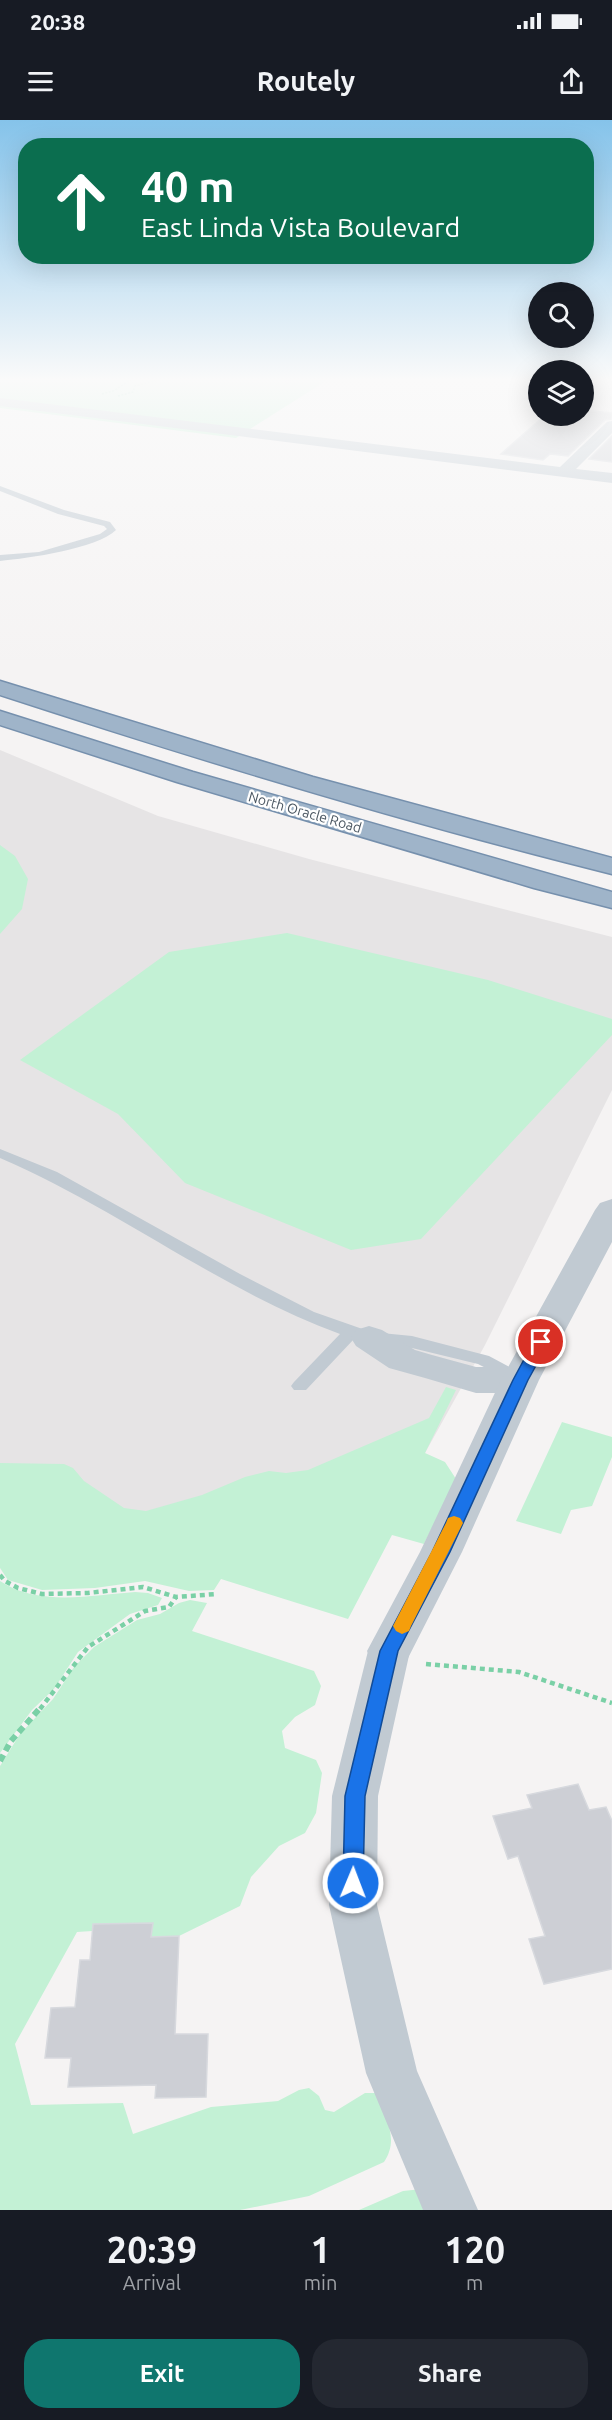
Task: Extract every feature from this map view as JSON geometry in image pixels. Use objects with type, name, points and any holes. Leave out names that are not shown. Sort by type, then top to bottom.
[{"type":"highway","name":"North Oracle Road","points":[[0,688],[227,761],[612,866]]},
{"type":"highway","name":"North Oracle Road","points":[[0,718],[185,777],[543,882],[612,900]]},
{"type":"street","points":[[451,2210],[392,2073],[352,1905],[355,1796],[407,1658],[441,1552],[520,1380],[612,1210]]},
{"type":"street","points":[[360,1335],[402,1359],[446,1372],[476,1380],[520,1380]]},
{"type":"lane","points":[[0,488],[61,512],[107,524],[112,530],[103,536],[40,554],[0,558]]},
{"type":"lane","points":[[0,1153],[52,1175],[286,1306],[360,1335],[300,1386]]},
{"type":"path","points":[[0,1575],[5,1581],[18,1588],[42,1594],[88,1593],[143,1587],[176,1597],[217,1594]]},
{"type":"path","points":[[0,1761],[11,1741],[58,1688],[68,1671],[88,1647],[145,1611],[169,1607],[176,1597]]},
{"type":"path","points":[[407,1658],[519,1672],[612,1703]]},
{"type":"shaded area","points":[[0,750],[158,816],[309,859],[612,937],[612,1090],[485,1345],[425,1453],[193,1568],[0,1503]]},
{"type":"green space","points":[[0,845],[15,856],[28,879],[22,909],[0,934]]},
{"type":"green space","points":[[287,933],[488,980],[612,1019],[612,1035],[421,1239],[351,1250],[185,1183],[118,1114],[20,1060],[169,952]]},
{"type":"green space","points":[[446,1387],[456,1390],[425,1453],[445,1462],[456,1479],[424,1544],[392,1535],[348,1619],[221,1579],[214,1590],[189,1591],[145,1581],[95,1588],[42,1590],[8,1580],[0,1568],[0,1463],[64,1464],[73,1468],[84,1481],[124,1508],[146,1511],[202,1495],[245,1477],[269,1471],[286,1473],[308,1470],[429,1418]]},
{"type":"green space","points":[[562,1422],[612,1437],[612,1457],[592,1506],[571,1510],[561,1534],[516,1521]]},
{"type":"green space","points":[[0,1581],[15,1589],[48,1597],[84,1597],[135,1592],[148,1593],[162,1598],[158,1605],[130,1614],[78,1652],[54,1689],[32,1710],[0,1753]]},
{"type":"green space","points":[[190,1600],[207,1603],[192,1631],[314,1671],[321,1686],[315,1705],[295,1717],[282,1731],[285,1748],[316,1760],[322,1773],[316,1813],[305,1833],[279,1846],[251,1877],[240,1906],[179,1936],[151,1937],[152,1923],[93,1924],[92,1931],[77,1932],[15,2044],[31,2105],[123,2103],[133,2134],[211,2107],[278,2101],[299,2090],[309,2088],[319,2096],[325,2110],[334,2112],[365,2093],[375,2093],[391,2136],[389,2153],[384,2162],[309,2196],[240,2210],[0,2210],[0,1766],[20,1734],[53,1699],[74,1667],[94,1647],[137,1620],[160,1614],[179,1603]]},
{"type":"green space","points":[[422,2189],[434,2210],[359,2210],[403,2191]]},
{"type":"building","points":[[578,1784],[589,1810],[606,1807],[612,1821],[612,1969],[544,1984],[529,1939],[545,1936],[518,1856],[508,1859],[493,1816],[532,1808],[527,1795]]},
{"type":"building","points":[[153,1923],[151,1937],[179,1936],[175,2034],[208,2034],[206,2097],[155,2098],[156,2085],[68,2087],[71,2058],[45,2058],[51,2008],[75,2007],[80,1960],[90,1960],[93,1924]]},
{"type":"slow traffic","points":[[402,1626],[454,1523]]},
{"type":"route","points":[[353,1883],[355,1796],[389,1651],[441,1552],[520,1380],[541,1342]]}]
